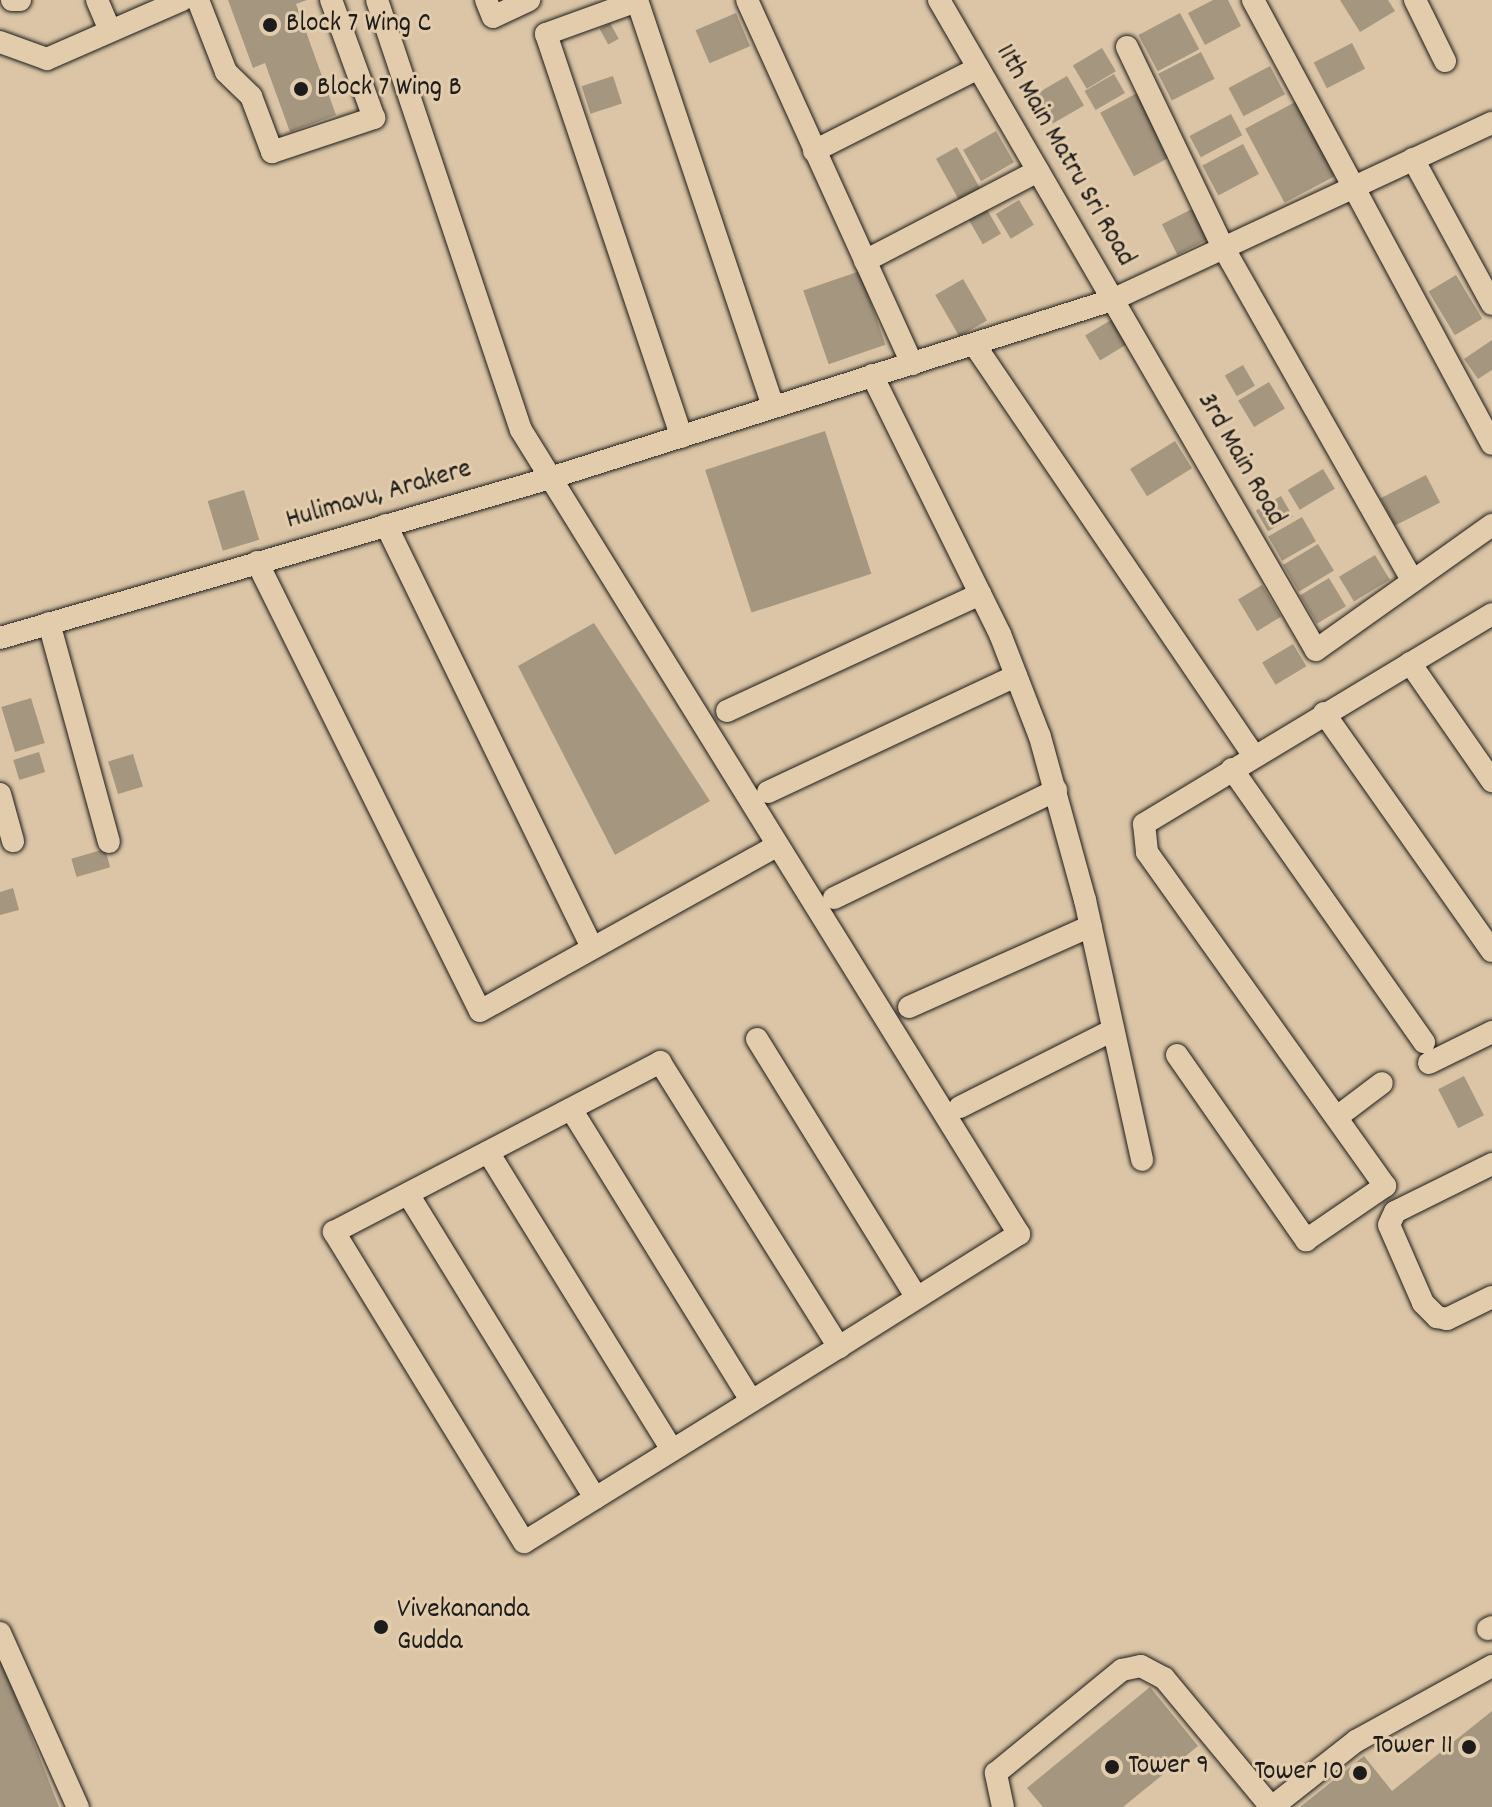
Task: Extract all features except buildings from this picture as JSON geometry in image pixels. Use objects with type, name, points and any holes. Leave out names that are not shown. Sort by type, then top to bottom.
[{"type":"street","points":[[12,0],[20,0]]},
{"type":"street","points":[[97,0],[110,30]]},
{"type":"street","points":[[0,42],[47,59],[182,0]]},
{"type":"street","points":[[198,0],[226,72],[251,96],[272,152],[374,118],[331,0]]},
{"type":"street","points":[[377,0],[502,384],[547,479],[1019,1234],[839,1347],[524,1542],[334,1232],[660,1062],[839,1347]]},
{"type":"street","points":[[486,0],[493,17],[529,0]]},
{"type":"street","points":[[747,0],[912,364]]},
{"type":"street","name":"11th Main Matru Sri Road","points":[[939,0],[1112,300]]},
{"type":"street","points":[[1253,0],[1492,444]]},
{"type":"street","points":[[1415,0],[1445,61]]},
{"type":"street","points":[[682,437],[546,34],[637,1],[773,407]]},
{"type":"street","points":[[1127,47],[1223,247],[1413,581],[1492,525]]},
{"type":"street","points":[[814,151],[978,68]]},
{"type":"street","name":"Hulimavu, Arakere","points":[[0,638],[547,479],[1112,300],[1492,123]]},
{"type":"street","points":[[1413,159],[1492,304]]},
{"type":"street","points":[[865,261],[1038,171]]},
{"type":"street","name":"3rd Main Road","points":[[1112,300],[1316,650],[1413,581]]},
{"type":"street","points":[[974,344],[1254,756]]},
{"type":"street","points":[[872,375],[980,594],[1016,676],[1056,790],[1091,926],[1142,1160]]},
{"type":"street","points":[[386,525],[592,948]]},
{"type":"street","points":[[257,562],[480,1011],[776,846]]},
{"type":"street","points":[[727,711],[980,594]]},
{"type":"street","points":[[1177,1055],[1306,1240],[1385,1186],[1142,837],[1149,818],[1492,614]]},
{"type":"street","points":[[49,623],[109,842]]},
{"type":"street","points":[[1410,663],[1492,781]]},
{"type":"street","points":[[768,792],[1016,676]]},
{"type":"street","points":[[1324,713],[1492,951]]},
{"type":"street","points":[[1232,769],[1426,1053],[1492,1032]]},
{"type":"street","points":[[834,898],[1056,790]]},
{"type":"street","points":[[0,794],[13,841]]},
{"type":"street","points":[[909,1007],[1091,926]]},
{"type":"street","points":[[960,1107],[1113,1030]]},
{"type":"street","points":[[757,1039],[917,1298]]},
{"type":"street","points":[[1337,1117],[1382,1083]]},
{"type":"street","points":[[571,1109],[751,1401]]},
{"type":"street","points":[[488,1152],[672,1450]]},
{"type":"street","points":[[1492,1164],[1395,1212],[1389,1225],[1423,1303],[1437,1317],[1447,1319],[1492,1297]]},
{"type":"street","points":[[408,1194],[595,1498]]},
{"type":"street","points":[[0,1633],[78,1807]]},
{"type":"street","points":[[1003,1807],[996,1773],[1122,1670],[1141,1666],[1164,1678],[1272,1807],[1356,1741],[1492,1666]]},
{"type":"place","name":"Block 7 Wing C","points":[[270,25]]},
{"type":"place","name":"Block 7 Wing B","points":[[301,89]]},
{"type":"place","name":"Vivekananda Gudda","points":[[381,1627]]},
{"type":"place","name":"Tower 11","points":[[1469,1747]]},
{"type":"place","name":"Tower 9","points":[[1112,1767]]},
{"type":"place","name":"Tower 10","points":[[1360,1773]]}]
